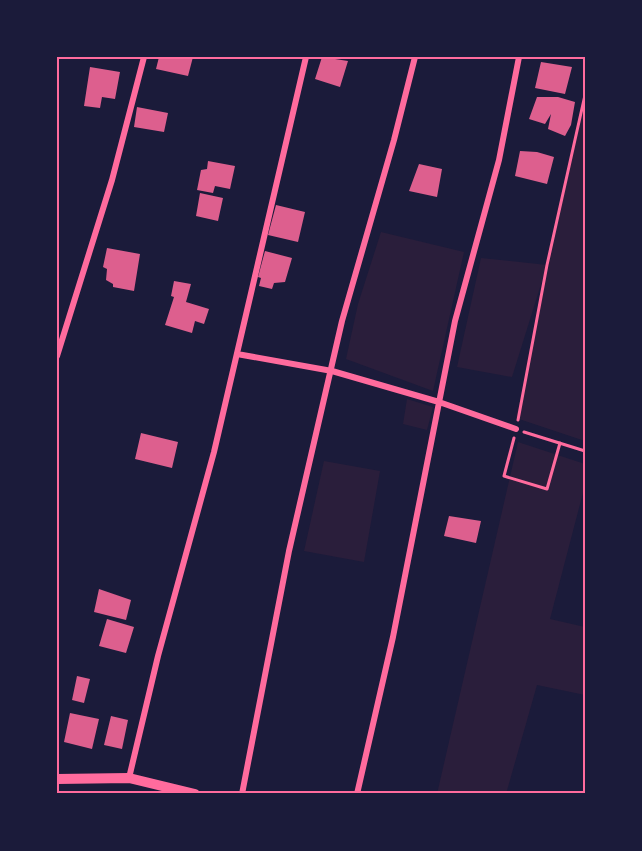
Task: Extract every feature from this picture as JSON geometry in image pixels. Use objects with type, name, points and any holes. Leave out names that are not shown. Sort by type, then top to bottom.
[{"type":"street","points":[[57,356],[112,180],[144,57]]},
{"type":"street","points":[[129,778],[237,354],[306,57]]},
{"type":"street","points":[[242,794],[290,551],[342,321],[394,140],[414,57]]},
{"type":"street","points":[[357,794],[393,637],[455,321],[499,160],[519,57]]},
{"type":"street","points":[[237,354],[332,371],[439,402],[516,429]]},
{"type":"street","points":[[57,779],[129,778],[195,794]]},
{"type":"path","points":[[560,443],[546,489],[504,476],[516,429],[548,265],[585,95]]},
{"type":"path","points":[[516,429],[585,451]]},
{"type":"shaded area","points":[[585,97],[585,441],[516,418]]},
{"type":"shaded area","points":[[381,232],[464,252],[433,391],[346,359],[358,304]]},
{"type":"shaded area","points":[[481,258],[547,265],[512,377],[457,367]]},
{"type":"shaded area","points":[[407,399],[433,407],[427,430],[403,424]]},
{"type":"shaded area","points":[[518,442],[585,464],[585,485],[550,619],[585,627],[585,695],[537,685],[506,794],[437,794]]},
{"type":"shaded area","points":[[324,461],[380,471],[364,562],[304,551]]},
{"type":"building","points":[[159,57],[193,57],[188,76],[156,69]]},
{"type":"building","points":[[322,57],[348,61],[340,87],[315,79]]},
{"type":"building","points":[[541,62],[572,67],[565,94],[535,88]]},
{"type":"building","points":[[90,67],[120,72],[115,99],[102,97],[100,108],[84,106]]},
{"type":"building","points":[[537,97],[558,97],[575,102],[571,125],[565,136],[548,129],[551,114],[545,124],[529,119]]},
{"type":"building","points":[[137,107],[168,113],[164,132],[134,127]]},
{"type":"building","points":[[520,151],[537,152],[554,157],[547,184],[515,176]]},
{"type":"building","points":[[208,161],[235,166],[230,189],[215,186],[213,193],[197,190],[201,170],[207,169]]},
{"type":"building","points":[[419,164],[442,169],[437,197],[409,191]]},
{"type":"building","points":[[200,193],[223,198],[218,221],[196,216]]},
{"type":"building","points":[[276,205],[305,212],[298,242],[268,235]]},
{"type":"building","points":[[107,248],[140,254],[134,291],[113,287],[113,284],[106,280],[107,269],[103,267]]},
{"type":"building","points":[[265,251],[292,258],[285,282],[274,283],[272,289],[259,286],[261,278],[258,277]]},
{"type":"building","points":[[174,281],[191,284],[186,302],[209,309],[204,324],[195,321],[192,333],[165,325],[174,297],[171,296]]},
{"type":"building","points":[[141,433],[178,442],[172,468],[135,459]]},
{"type":"building","points":[[449,516],[481,521],[476,543],[444,536]]},
{"type":"building","points":[[99,589],[131,600],[126,620],[94,612]]},
{"type":"building","points":[[107,619],[134,627],[126,653],[99,646]]},
{"type":"building","points":[[77,676],[90,679],[84,703],[72,700]]},
{"type":"building","points":[[70,713],[99,719],[92,749],[64,742]]},
{"type":"building","points":[[111,716],[128,720],[122,749],[104,745]]}]
